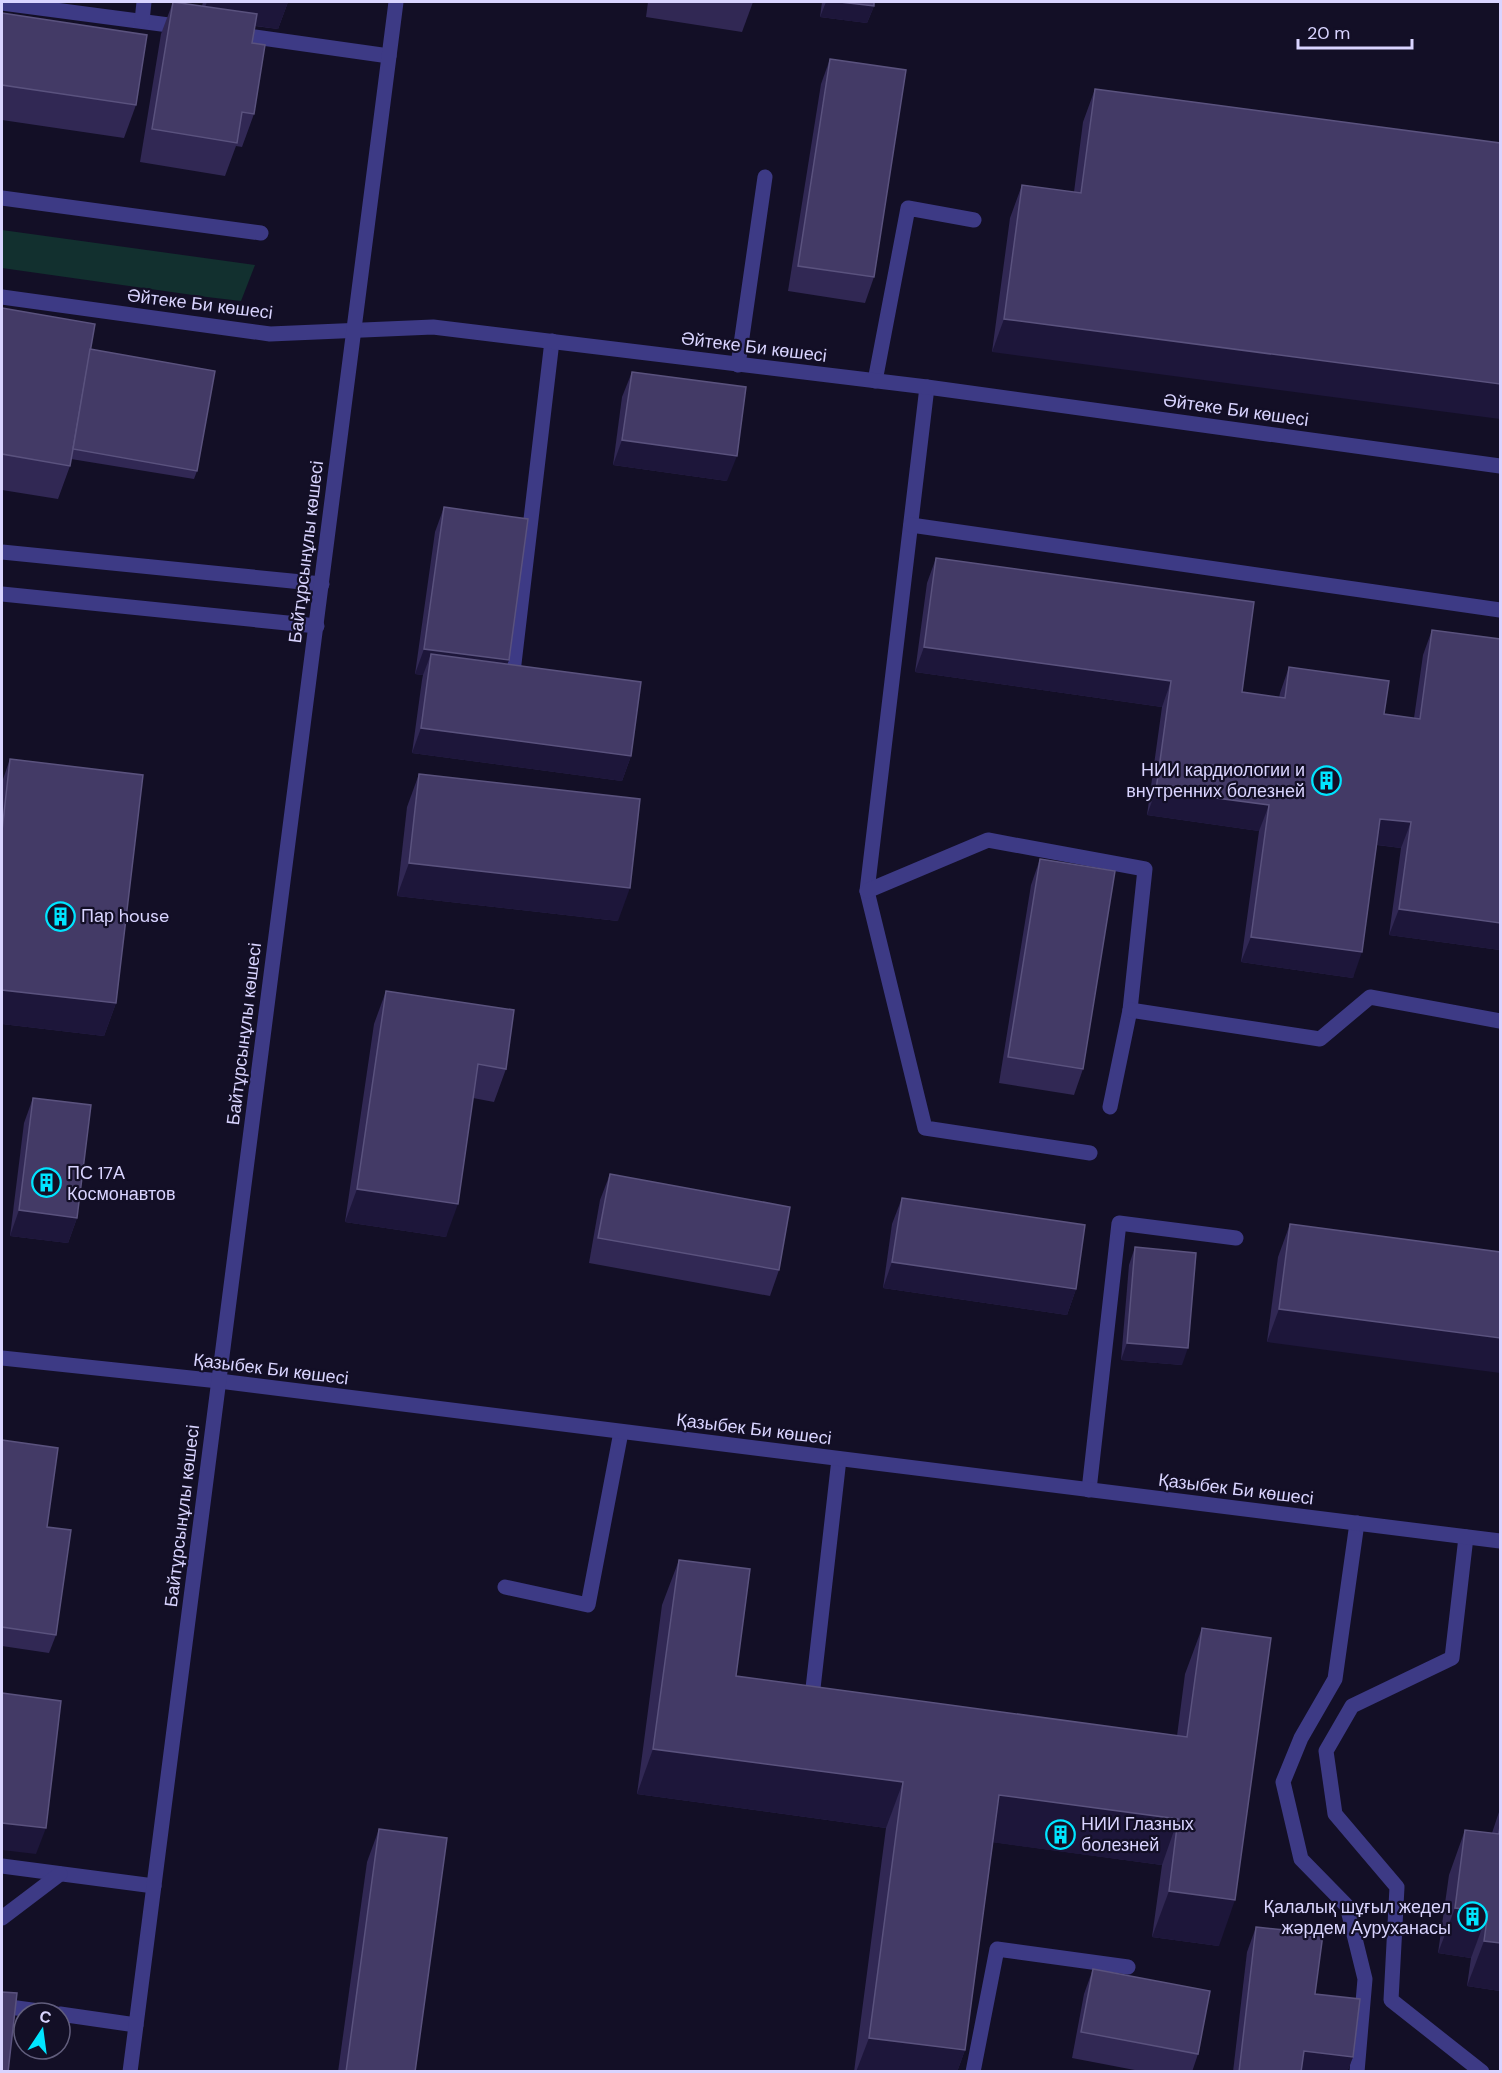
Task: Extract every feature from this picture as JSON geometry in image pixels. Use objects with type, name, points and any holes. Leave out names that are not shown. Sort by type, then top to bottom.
[{"type":"street","points":[[142,21],[144,2]]},
{"type":"street","name":"Байтұрсынұлы көшесі","points":[[130,2072],[396,2]]},
{"type":"street","points":[[2,3],[200,29]]},
{"type":"street","points":[[224,33],[389,56]]},
{"type":"street","points":[[738,364],[765,177]]},
{"type":"street","points":[[2,198],[261,233]]},
{"type":"street","points":[[875,381],[908,208],[974,220]]},
{"type":"street","name":"Әйтеке Би көшесі","points":[[2,297],[270,334],[433,327],[927,387],[1500,466]]},
{"type":"street","points":[[545,676],[513,672],[552,341]]},
{"type":"street","points":[[927,387],[867,891],[925,1128],[1090,1153]]},
{"type":"street","points":[[911,525],[1500,610]]},
{"type":"street","points":[[2,552],[322,584]]},
{"type":"street","points":[[2,594],[317,626]]},
{"type":"street","points":[[867,891],[988,840],[1145,869],[1130,1010],[1110,1107]]},
{"type":"street","points":[[1130,1010],[1320,1039],[1370,997],[1500,1021]]},
{"type":"street","points":[[1089,1490],[1119,1223],[1236,1238]]},
{"type":"street","name":"Қазыбек Би көшесі","points":[[2,1358],[219,1381],[1500,1541]]},
{"type":"street","points":[[505,1587],[588,1605],[621,1432]]},
{"type":"street","points":[[810,1713],[839,1459]]},
{"type":"street","points":[[1357,1523],[1335,1679],[1301,1738],[1283,1782],[1301,1859],[1347,1906],[1363,1968],[1365,1979],[1357,2072]]},
{"type":"street","points":[[1466,1537],[1452,1658],[1352,1706],[1326,1751],[1335,1814],[1397,1887],[1391,2000],[1482,2072]]},
{"type":"street","points":[[2,1866],[154,1886]]},
{"type":"street","points":[[2,1918],[60,1874]]},
{"type":"street","points":[[973,2072],[998,1949],[1128,1967]]},
{"type":"street","points":[[72,2016],[136,2025]]},
{"type":"green space","points":[[2,230],[255,265],[241,301],[207,297],[2,268]]},
{"type":"building","points":[[173,2],[257,14],[252,43],[265,45],[254,114],[242,112],[237,143],[152,129]]},
{"type":"building","points":[[840,2],[874,2],[874,6]]},
{"type":"building","points":[[2,13],[147,35],[136,105],[2,85]]},
{"type":"building","points":[[830,59],[906,70],[874,277],[798,266]]},
{"type":"building","points":[[1095,89],[1500,143],[1500,384],[1004,319],[1022,185],[1081,193]]},
{"type":"building","points":[[2,308],[95,324],[70,466],[2,454]]},
{"type":"building","points":[[90,349],[215,371],[197,471],[73,449]]},
{"type":"building","points":[[632,372],[746,387],[737,456],[622,440]]},
{"type":"building","points":[[444,507],[528,519],[509,660],[424,649]]},
{"type":"building","name":"НИИ кардиологии и внутренних болезней","points":[[936,558],[1254,602],[1242,692],[1285,698],[1289,667],[1389,681],[1384,714],[1420,719],[1432,630],[1500,639],[1500,923],[1399,909],[1411,822],[1380,819],[1362,952],[1251,937],[1269,805],[1156,790],[1171,681],[924,647]]},
{"type":"building","points":[[431,654],[641,682],[631,756],[421,728]]},
{"type":"building","name":"Пар house","points":[[10,759],[143,775],[116,1003],[2,990],[2,831]]},
{"type":"building","points":[[419,774],[640,799],[630,888],[409,863]]},
{"type":"building","points":[[1040,859],[1115,871],[1083,1069],[1008,1057]]},
{"type":"building","points":[[386,991],[514,1010],[506,1069],[478,1064],[458,1204],[357,1189]]},
{"type":"building","name":"ПС 17А Космонавтов","points":[[33,1098],[91,1105],[77,1218],[19,1210]]},
{"type":"building","points":[[610,1174],[790,1207],[779,1270],[598,1238]]},
{"type":"building","points":[[902,1198],[1085,1225],[1076,1289],[892,1262]]},
{"type":"building","points":[[1290,1224],[1500,1252],[1500,1338],[1279,1309]]},
{"type":"building","points":[[1135,1247],[1196,1253],[1188,1348],[1127,1343]]},
{"type":"building","points":[[2,1440],[58,1448],[47,1527],[71,1530],[56,1635],[2,1627]]},
{"type":"building","name":"НИИ Глазных болезней","points":[[679,1560],[750,1569],[736,1676],[1187,1737],[1202,1628],[1271,1638],[1235,1900],[1169,1891],[1178,1819],[999,1795],[965,2050],[869,2038],[903,1782],[653,1749]]},
{"type":"building","points":[[2,1693],[61,1701],[46,1828],[2,1823]]},
{"type":"building","points":[[1500,1826],[1500,1943],[1484,1941],[1488,1912],[1455,1908],[1465,1830],[1499,1834]]},
{"type":"building","points":[[379,1829],[447,1838],[415,2072],[346,2072]]},
{"type":"building","points":[[1256,1927],[1323,1934],[1315,1994],[1360,1999],[1353,2057],[1304,2051],[1301,2072],[1239,2072]]},
{"type":"building","points":[[1093,1969],[1210,1991],[1198,2054],[1081,2032]]},
{"type":"building","points":[[2,1992],[17,1993],[16,2001],[12,2001],[12,2037],[8,2072],[2,2072]]},
{"type":"place","name":"НИИ кардиологии и внутренних болезней","points":[[1326,780]]},
{"type":"place","name":"Пар house","points":[[60,916]]},
{"type":"place","name":"ПС 17А Космонавтов","points":[[46,1183]]},
{"type":"place","name":"НИИ Глазных болезней","points":[[1060,1834]]},
{"type":"place","name":"Қалалық шұғыл жедел жәрдем Ауруханасы","points":[[1472,1917]]}]
